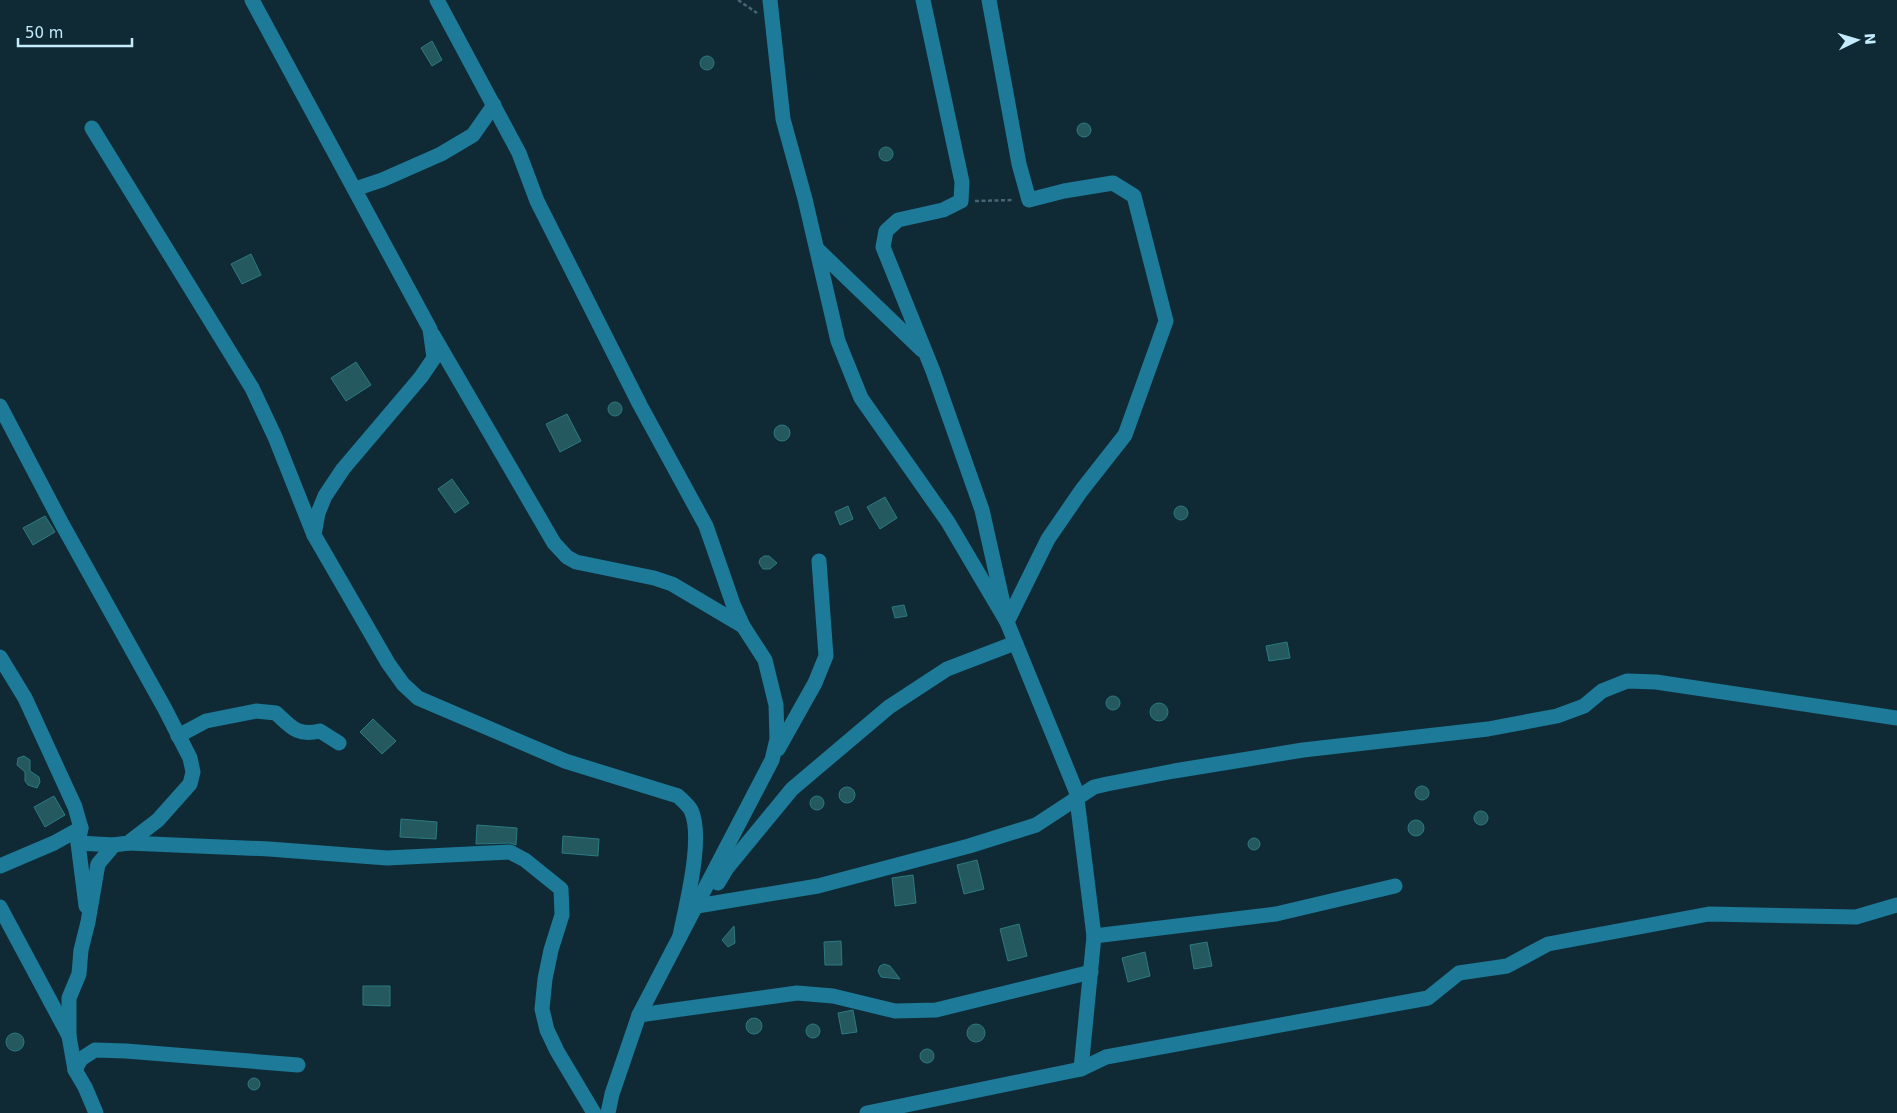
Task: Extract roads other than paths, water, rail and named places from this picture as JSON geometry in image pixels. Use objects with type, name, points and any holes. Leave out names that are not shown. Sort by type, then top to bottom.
[{"type":"street","points":[[252,0],[430,329],[560,550],[576,562],[654,578],[672,584],[743,626]]},
{"type":"street","points":[[437,0],[519,152],[537,201],[572,272],[640,405],[706,526],[733,604],[743,626],[764,660],[776,705],[777,739],[772,760]]},
{"type":"street","points":[[770,0],[784,119],[838,341],[860,398],[948,522],[1007,622]]},
{"type":"street","points":[[923,0],[962,182],[961,202],[943,210],[898,220],[886,231],[883,247],[927,355],[982,510],[1007,622],[1076,792],[1094,936],[1081,1069]]},
{"type":"street","points":[[990,0],[1019,164],[1029,200],[1064,191],[1113,183],[1134,196],[1166,321],[1125,436],[1081,491],[1048,539],[1007,622]]},
{"type":"street","points":[[355,189],[382,180],[441,154],[473,135],[494,105]]},
{"type":"street","points":[[92,128],[252,388],[275,437],[314,535],[402,684],[418,698],[565,761],[678,796],[690,809],[696,830],[696,846],[680,936]]},
{"type":"street","points":[[817,249],[927,355]]},
{"type":"street","points":[[314,535],[318,513],[325,496],[343,468],[421,377],[434,358],[430,329]]},
{"type":"street","points":[[0,406],[62,524],[165,709],[190,758],[193,772],[190,784],[158,820],[121,844],[98,864],[81,950],[79,974],[69,998],[69,1036],[75,1070],[85,1087],[96,1113]]},
{"type":"street","points":[[701,905],[772,760],[815,683],[826,656],[819,561]]},
{"type":"street","points":[[608,1113],[612,1094],[639,1015],[680,936],[727,868],[792,789],[889,707],[947,669],[1015,644]]},
{"type":"street","points":[[0,657],[25,698],[75,808],[81,828],[78,843],[88,922]]},
{"type":"street","points":[[701,905],[818,886],[969,846],[1036,825],[1094,788],[1174,771],[1303,750],[1488,729],[1556,716],[1584,706],[1602,691],[1627,681],[1656,682],[1897,718]]},
{"type":"street","points":[[178,736],[206,721],[256,711],[276,713],[292,729],[306,734],[320,731],[339,743]]},
{"type":"street","points":[[0,866],[54,843],[81,828]]},
{"type":"street","points":[[78,843],[269,848],[387,858],[510,852],[525,860],[561,889],[562,915],[551,950],[542,1009],[547,1030],[557,1051],[594,1113]]},
{"type":"street","points":[[1094,936],[1276,914],[1395,886]]},
{"type":"street","points":[[867,1113],[1081,1069],[1106,1057],[1428,998],[1459,973],[1507,966],[1548,944],[1709,914],[1856,917],[1897,905]]},
{"type":"street","points":[[0,907],[69,1036]]},
{"type":"street","points":[[639,1015],[797,993],[833,996],[895,1011],[936,1010],[1091,972]]},
{"type":"street","points":[[75,1070],[81,1059],[95,1050],[126,1050],[298,1065]]}]
